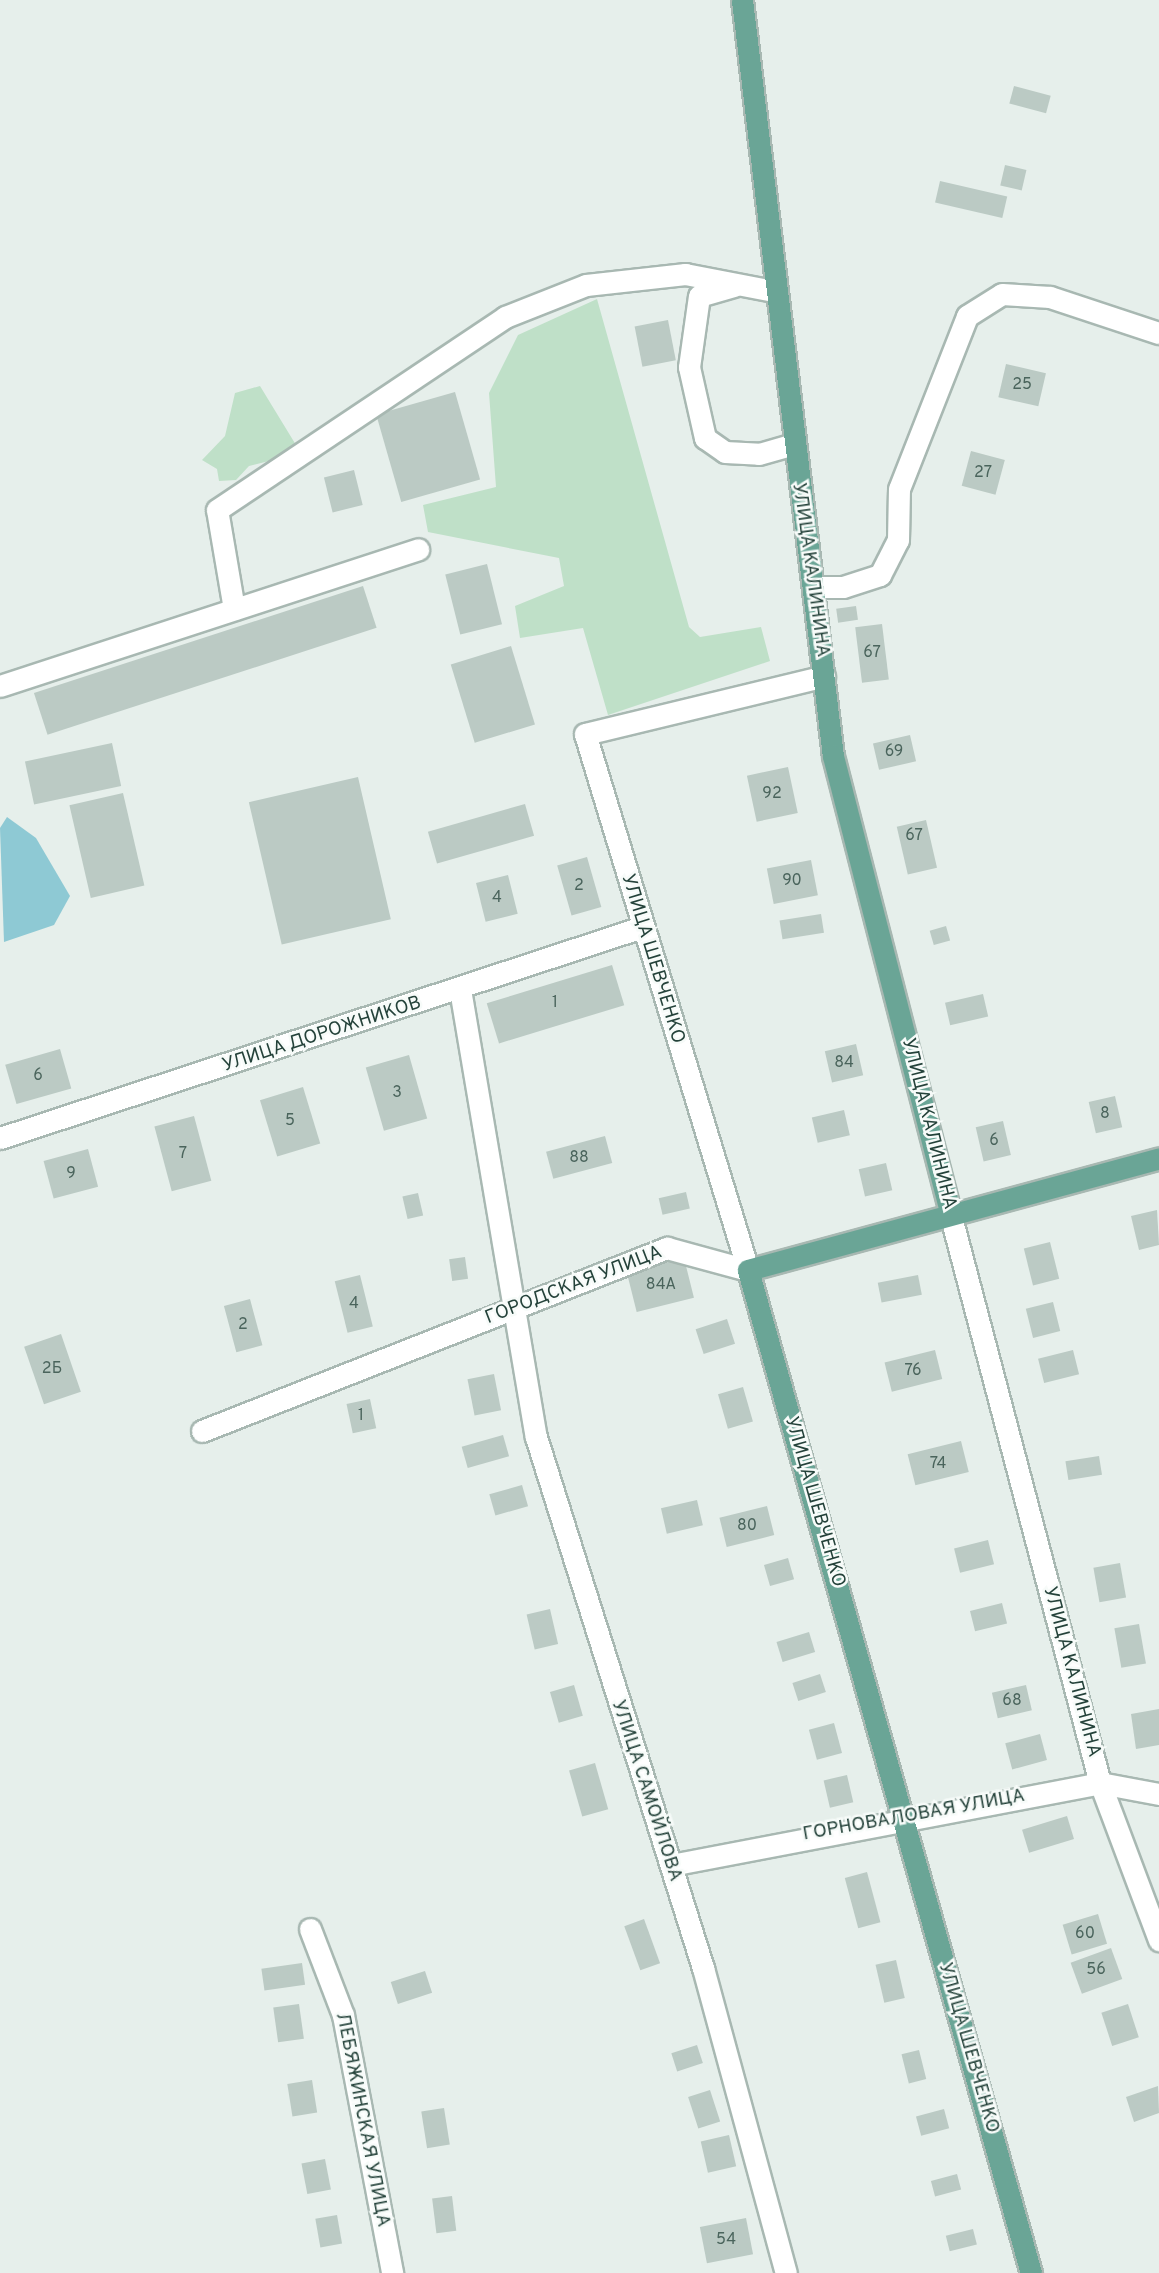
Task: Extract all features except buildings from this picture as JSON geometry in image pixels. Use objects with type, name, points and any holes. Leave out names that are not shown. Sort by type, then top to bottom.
[{"type":"main road","name":"УЛИЦА КАЛИНИНА","points":[[742,0],[773,291],[814,587],[833,756],[950,1213]]},
{"type":"main road","points":[[748,1270],[1159,1158]]},
{"type":"main road","name":"УЛИЦА ШЕВЧЕНКО","points":[[748,1270],[1031,2273]]},
{"type":"street","points":[[234,610],[217,510],[505,317],[586,285],[685,274],[773,291]]},
{"type":"street","points":[[743,284],[699,296],[690,367],[705,438],[725,452],[748,453],[793,444]]},
{"type":"street","points":[[814,587],[843,587],[880,575],[898,540],[899,489],[967,316],[1002,294],[1050,297],[1159,334]]},
{"type":"street","points":[[0,686],[418,549]]},
{"type":"street","name":"УЛИЦА ШЕВЧЕНКО","points":[[748,1270],[585,734],[824,676]]},
{"type":"street","name":"УЛИЦА ДОРОЖНИКОВ","points":[[0,1138],[642,927]]},
{"type":"street","name":"УЛИЦА САМОЙЛОВА","points":[[460,989],[519,1306],[536,1437],[670,1865],[786,2273]]},
{"type":"street","name":"УЛИЦА КАЛИНИНА","points":[[950,1213],[1100,1783],[1159,1940]]},
{"type":"street","name":"ГОРОДСКАЯ УЛИЦА","points":[[202,1431],[667,1248],[748,1270]]},
{"type":"street","name":"ГОРНОВАЛОВАЯ УЛИЦА","points":[[670,1865],[904,1817],[1100,1783],[1159,1794]]},
{"type":"street","name":"ЛЕБЯЖИНСКАЯ УЛИЦА","points":[[310,1929],[343,2015],[392,2273]]},
{"type":"green space","points":[[597,299],[689,627],[700,637],[761,627],[770,661],[608,715],[583,628],[520,638],[515,606],[564,586],[559,558],[428,532],[423,505],[496,487],[489,393],[518,335]]},
{"type":"green space","points":[[260,386],[296,445],[281,458],[249,466],[236,480],[219,481],[217,469],[202,460],[225,436],[235,393]]},
{"type":"water","points":[[7,817],[36,838],[70,896],[54,925],[4,942],[0,828]]}]
